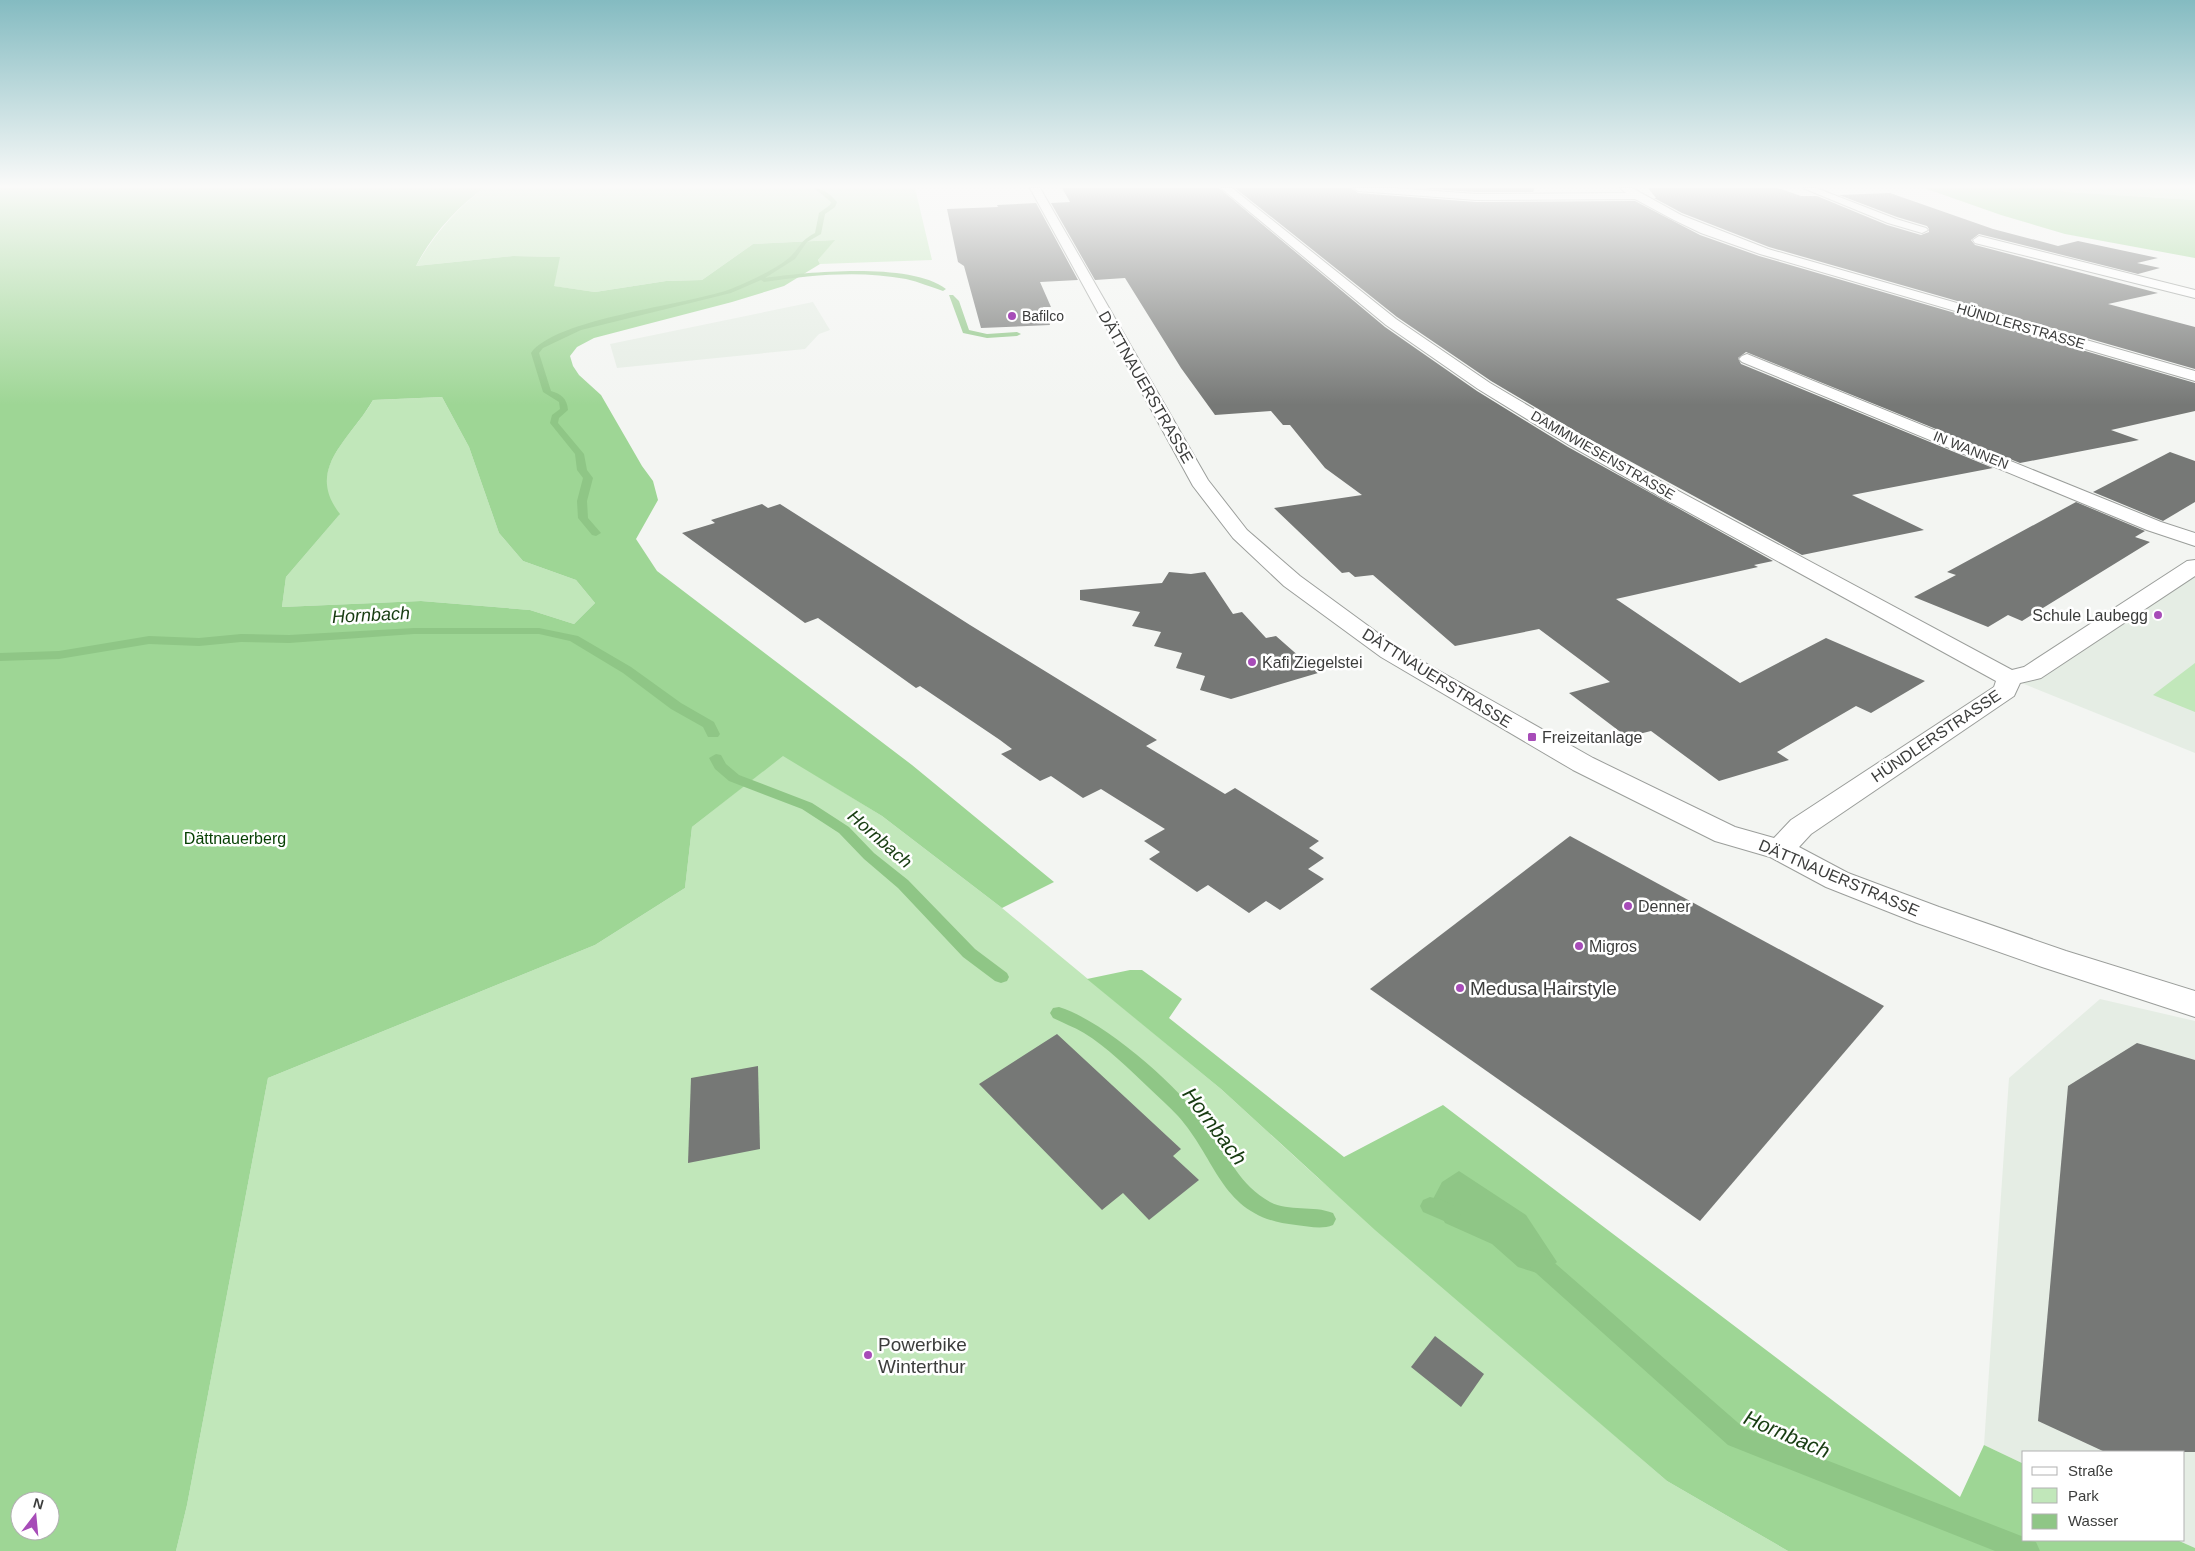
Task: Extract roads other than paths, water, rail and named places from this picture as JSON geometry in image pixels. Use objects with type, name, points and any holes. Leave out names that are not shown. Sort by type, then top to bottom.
[{"type":"street","name":"DÄTTNAUERSTRASSE","points":[[1076,260],[1200,482],[1240,534],[1292,581],[1390,652],[1549,746],[1725,834],[1780,850],[1837,880],[1928,915],[2054,959],[2195,1004]]},
{"type":"street","name":"DAMMWIESENSTRASSE","points":[[1315,260],[1390,322],[1500,396],[1666,492],[2009,678]]},
{"type":"street","name":"HÜNDLERSTRASSE","points":[[1797,260],[2195,376]]},
{"type":"street","points":[[2061,260],[2195,294]]},
{"type":"street","name":"IN WANNEN","points":[[1747,358],[2154,526],[2195,540]]},
{"type":"street","name":"HÜNDLERSTRASSE","points":[[1780,850],[1808,823],[2005,691],[2009,678],[2032,673],[2195,566]]},
{"type":"water","points":[[1459,1171],[1526,1215],[1557,1262],[1548,1270],[1537,1273],[1518,1267],[1492,1244],[1445,1223],[1433,1199],[1442,1182]]},
{"type":"waterway","points":[[596,533],[583,518],[582,501],[588,478],[582,470],[579,454],[554,423],[555,417],[564,410],[563,402],[557,396],[547,392],[535,353],[540,346],[579,328],[729,292],[755,281],[789,260]]},
{"type":"waterway","points":[[764,280],[830,273],[880,274],[904,277],[943,289]]},
{"type":"waterway","points":[[951,296],[956,301],[966,331],[987,336],[1017,334]]},
{"type":"waterway","name":"Hornbach","points":[[0,657],[59,655],[149,640],[199,642],[241,638],[289,639],[414,631],[539,631],[574,638],[627,670],[676,706],[709,725],[713,734]]},
{"type":"waterway","name":"Hornbach","points":[[716,758],[720,766],[734,778],[807,806],[844,830],[869,856],[903,884],[969,953],[1001,977]]},
{"type":"waterway","name":"Hornbach","points":[[1059,1013],[1091,1029],[1124,1054],[1185,1111],[1206,1139],[1223,1170],[1238,1189],[1264,1209],[1282,1215],[1326,1219]]},
{"type":"waterway","points":[[1430,1206],[1451,1215]]},
{"type":"waterway","name":"Hornbach","points":[[1534,1258],[1736,1437],[2027,1551]]},
{"type":"place","name":"Bafilco","points":[[1012,316]]},
{"type":"place","name":"Schule Laubegg","points":[[2158,615]]},
{"type":"place","name":"Kafi Ziegelstei","points":[[1252,662]]},
{"type":"place","name":"Freizeitanlage","points":[[1532,737]]},
{"type":"place","name":"Denner","points":[[1628,906]]},
{"type":"place","name":"Migros","points":[[1579,946]]},
{"type":"place","name":"Medusa Hairstyle","points":[[1460,988]]},
{"type":"place","name":"Powerbike Winterthur","points":[[868,1355]]},
{"type":"park label","name":"Dättnauerberg","points":[[235,838]]}]
